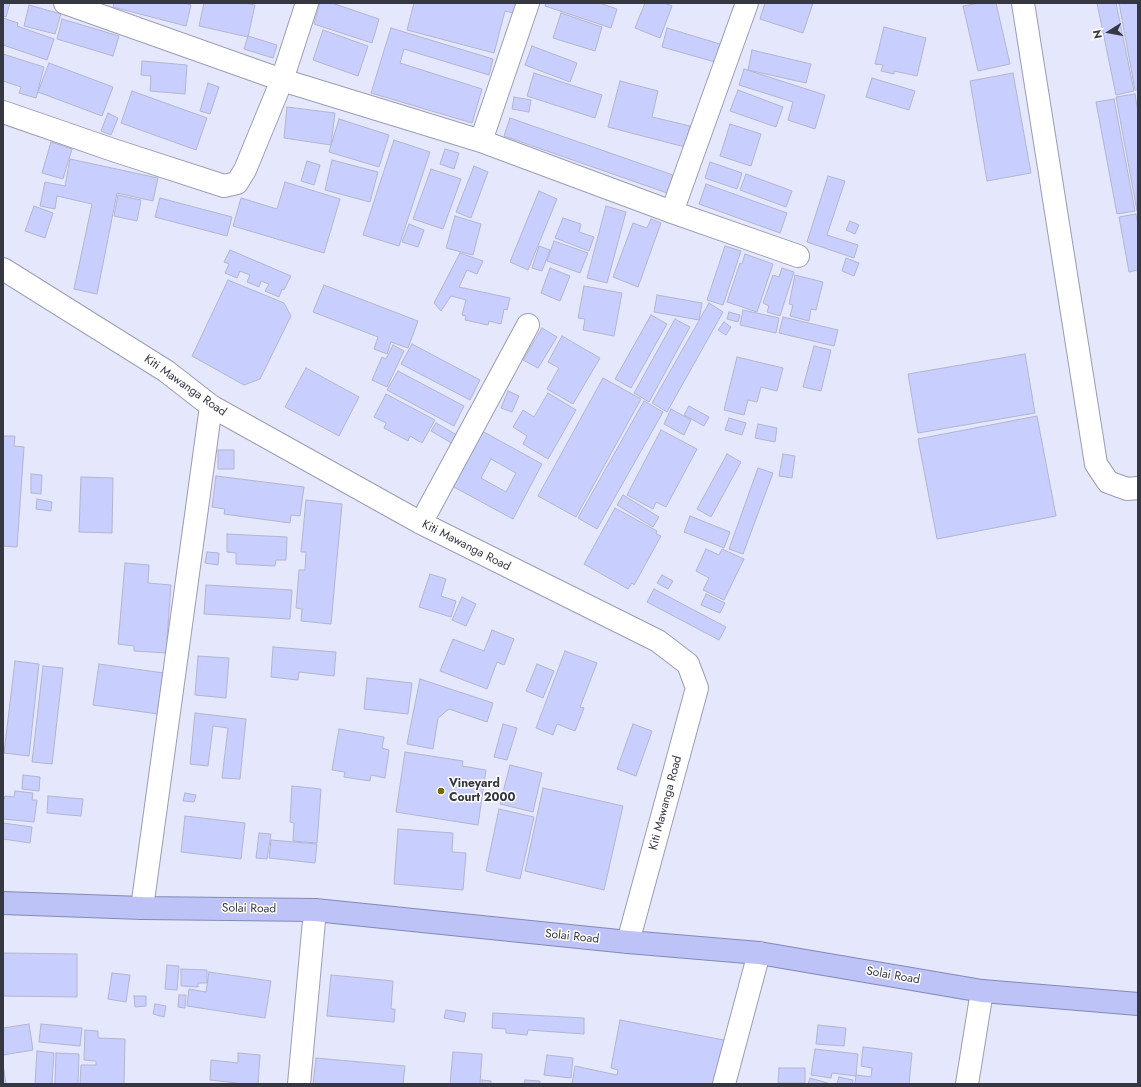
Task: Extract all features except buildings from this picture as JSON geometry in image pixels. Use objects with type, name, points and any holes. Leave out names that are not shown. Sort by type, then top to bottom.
[{"type":"highway","name":"Solai Road","points":[[3,903],[142,908],[315,910],[628,942],[759,953],[982,990],[1138,1004]]},
{"type":"street","points":[[65,3],[88,6],[282,80],[481,141],[672,212],[798,256]]},
{"type":"street","points":[[3,112],[224,186],[237,183],[245,170],[282,80],[307,3]]},
{"type":"street","points":[[481,141],[528,3]]},
{"type":"street","points":[[672,212],[748,3]]},
{"type":"street","points":[[1023,3],[1096,464],[1108,482],[1127,489],[1138,488]]},
{"type":"street","name":"Kiti Mawanga Road","points":[[3,268],[166,371],[211,406],[421,523],[658,641],[688,664],[697,688],[628,942]]},
{"type":"street","points":[[421,523],[528,325]]},
{"type":"street","points":[[142,908],[211,406]]},
{"type":"street","points":[[298,1084],[315,910]]},
{"type":"street","points":[[724,1084],[759,953]]},
{"type":"street","points":[[967,1084],[982,990]]},
{"type":"place","name":"Vineyard Court 2000","points":[[441,791]]}]
